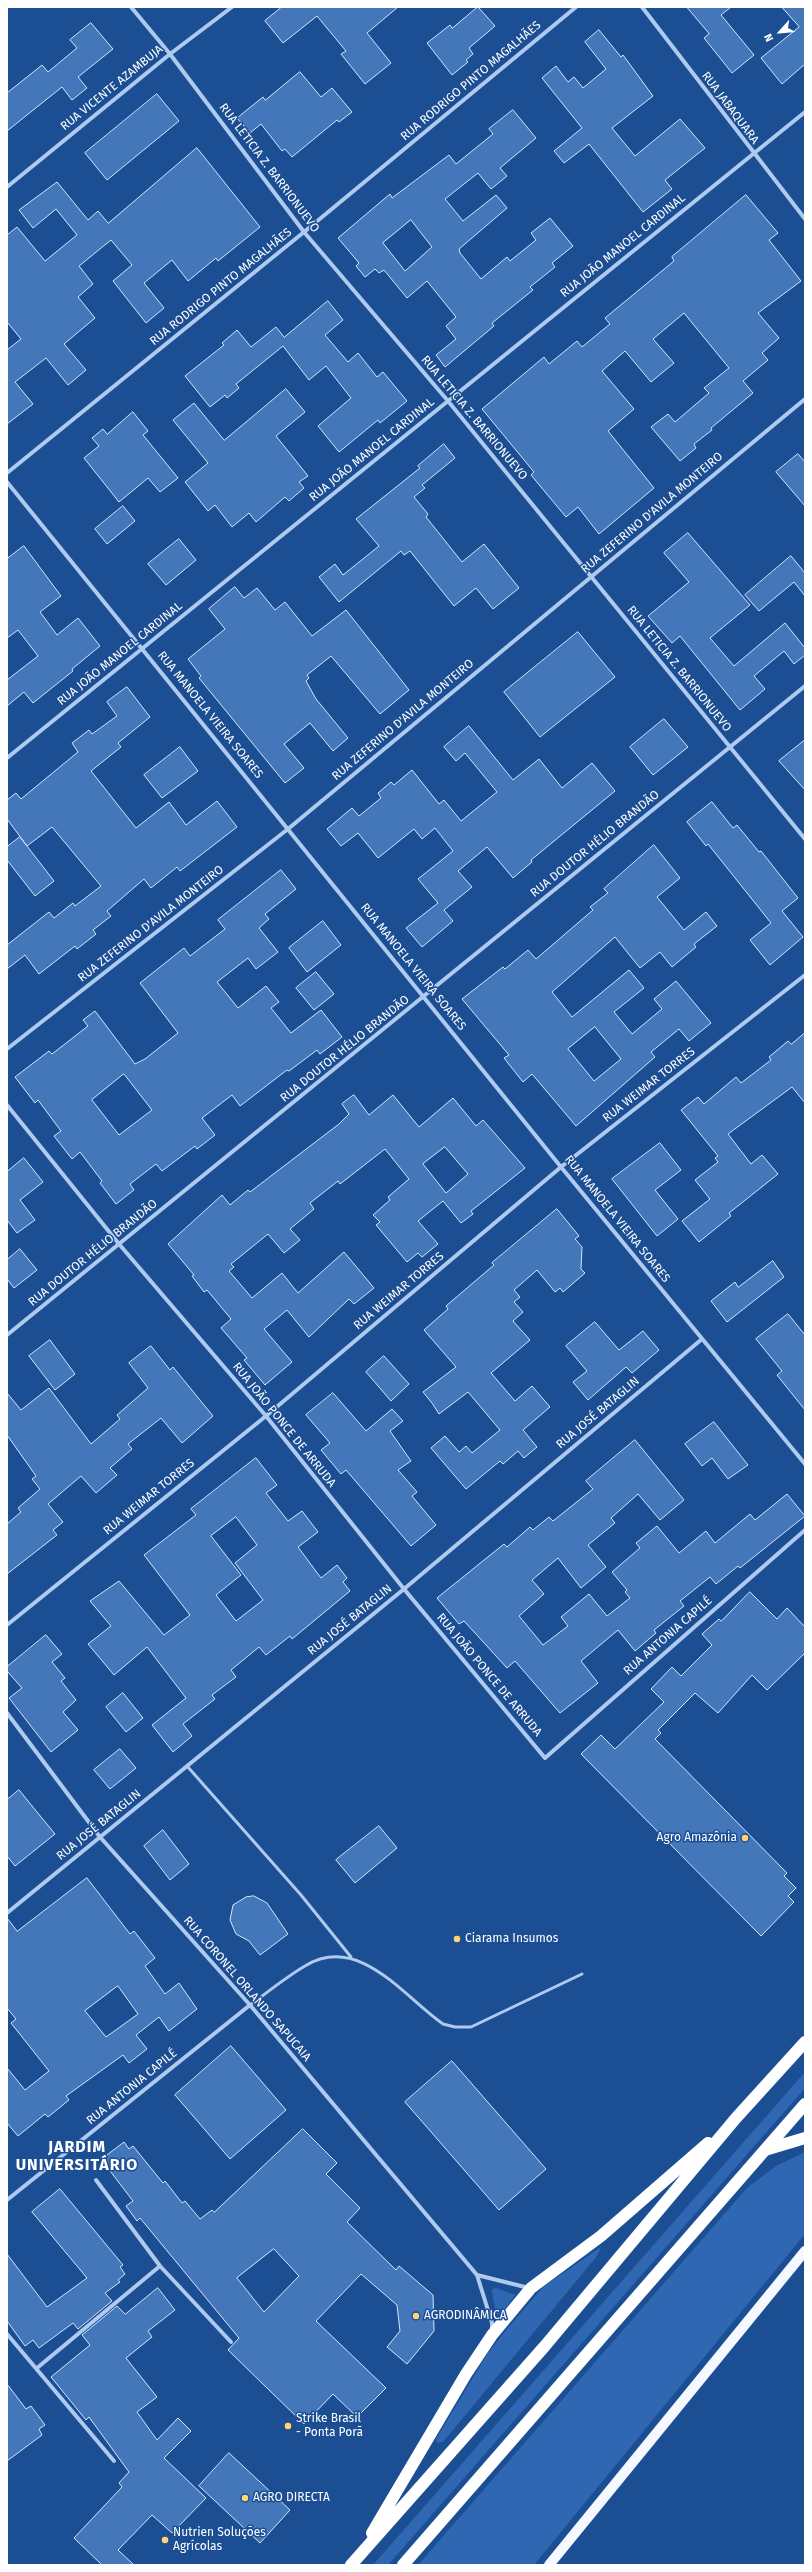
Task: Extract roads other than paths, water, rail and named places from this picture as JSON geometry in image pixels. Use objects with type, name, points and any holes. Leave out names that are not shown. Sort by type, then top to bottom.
[{"type":"highway","points":[[354,2563],[544,2347],[736,2118],[805,2042]]},
{"type":"highway","points":[[403,2565],[805,2104]]},
{"type":"highway","points":[[354,2563],[466,2374],[492,2335],[531,2288],[601,2236],[736,2118]]},
{"type":"highway","points":[[764,2150],[805,2138]]},
{"type":"main road","points":[[549,2565],[805,2251]]},
{"type":"street","name":"RUA LETICIA Z. BARRIONUEVO","points":[[132,7],[170,54],[304,232],[448,401],[805,839]]},
{"type":"street","name":"RUA VICENTE AZAMBUJA","points":[[7,187],[170,54],[232,7]]},
{"type":"street","name":"RUA RODRIGO PINTO MAGALHÃES","points":[[7,473],[304,232],[576,7]]},
{"type":"street","name":"RUA JABAQUARA","points":[[642,7],[753,154],[805,219]]},
{"type":"street","name":"RUA JOÃO MANOEL CARDINAL","points":[[7,758],[805,112]]},
{"type":"street","name":"RUA ZEFERINO D'AVILA MONTEIRO","points":[[7,1049],[288,829],[805,399]]},
{"type":"street","name":"RUA MANOELA VIEIRA SOARES","points":[[7,482],[561,1167],[805,1464]]},
{"type":"street","name":"RUA DOUTOR HÉLIO BRANDÃO","points":[[7,1335],[425,997],[805,686]]},
{"type":"street","name":"RUA WEIMAR TORRES","points":[[7,1625],[266,1416],[561,1167],[805,975]]},
{"type":"street","name":"RUA JOÃO PONCE DE ARRUDA","points":[[7,1105],[119,1244],[266,1416],[404,1589],[545,1758]]},
{"type":"street","name":"RUA JOSÉ BATAGLIN","points":[[7,1913],[404,1589],[702,1339]]},
{"type":"street","name":"RUA ANTONIA CAPILÉ","points":[[545,1758],[805,1530]]},
{"type":"street","name":"RUA CORONEL ORLANDO SAPUCAIA","points":[[7,1713],[100,1837],[250,2005],[477,2275]]},
{"type":"street","name":"RUA ANTONIA CAPILÉ","points":[[7,2200],[250,2005]]},
{"type":"street","points":[[96,2180],[160,2266],[231,2342]]},
{"type":"street","points":[[37,2368],[160,2266]]},
{"type":"street","points":[[477,2275],[531,2288]]},
{"type":"street","points":[[477,2275],[492,2323],[492,2335]]},
{"type":"street","points":[[7,2334],[114,2461]]},
{"type":"lane","points":[[187,1766],[301,1895],[351,1957]]},
{"type":"lane","points":[[250,2005],[306,1965],[329,1958],[351,1957],[374,1967],[428,2014],[443,2024],[455,2027],[471,2027],[582,1974]]},
{"type":"place","name":"Agro Amazônia","points":[[745,1838]]},
{"type":"place","name":"Ciarama Insumos","points":[[457,1939]]},
{"type":"place","name":"AGRODINÂMICA","points":[[416,2316]]},
{"type":"place","name":"Strike Brasil - Ponta Porã","points":[[288,2426]]},
{"type":"place","name":"AGRO DIRECTA","points":[[245,2498]]},
{"type":"place","name":"Nutrien Soluções Agrícolas","points":[[165,2540]]},
{"type":"district","name":"JARDIM UNIVERSITÁRIO","points":[[77,2157]]}]
